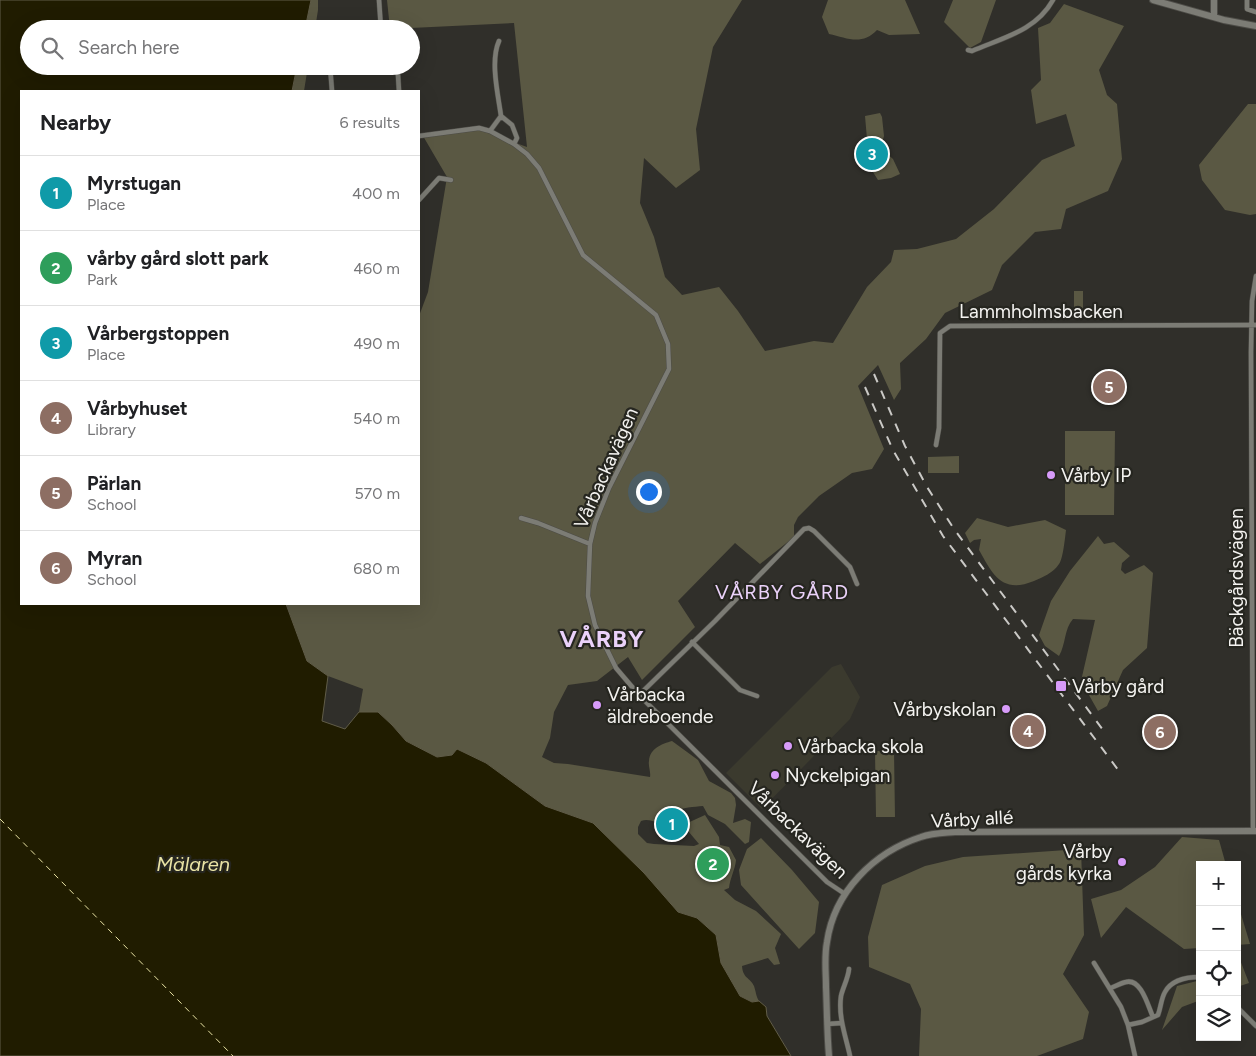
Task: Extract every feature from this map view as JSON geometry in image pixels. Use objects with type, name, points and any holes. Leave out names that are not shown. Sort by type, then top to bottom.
[{"type":"street","points":[[379,0],[380,20]]},
{"type":"street","points":[[968,50],[972,51],[1025,29],[1040,18],[1053,0]]},
{"type":"street","points":[[1153,0],[1214,17],[1256,26]]},
{"type":"street","points":[[1214,0],[1214,17]]},
{"type":"street","points":[[1247,0],[1247,9],[1256,12]]},
{"type":"street","points":[[490,131],[501,116],[496,76],[496,48],[500,41]]},
{"type":"street","points":[[331,75],[332,90]]},
{"type":"street","points":[[398,75],[399,90]]},
{"type":"street","points":[[501,116],[512,125],[517,138],[514,144]]},
{"type":"street","name":"Vårbackavägen","points":[[420,136],[479,128],[490,131],[514,144],[527,154],[539,168],[583,255],[656,315],[668,344],[669,369],[610,488],[596,522],[590,544],[588,596],[595,625],[616,668],[639,695],[827,882],[845,894]]},
{"type":"street","points":[[420,199],[439,178],[451,180]]},
{"type":"street","name":"Bäckgårdsvägen","points":[[1255,831],[1254,324],[1252,301],[1256,276]]},
{"type":"street","name":"Lammholmsbacken","points":[[936,445],[939,428],[940,333],[950,326],[1254,324]]},
{"type":"street","points":[[521,518],[590,544]]},
{"type":"street","points":[[639,695],[715,621],[748,584],[804,529],[809,528],[814,531],[850,567],[857,584]]},
{"type":"street","points":[[692,642],[740,690],[757,696]]},
{"type":"street","name":"Vårby allé","points":[[829,1056],[825,958],[827,940],[832,923],[845,894],[855,880],[881,856],[904,843],[922,836],[955,832],[1255,831]]},
{"type":"street","points":[[1094,963],[1121,1007],[1128,1025],[1135,1056]]},
{"type":"street","points":[[849,969],[841,996],[840,1010],[850,1056]]},
{"type":"street","points":[[1128,1025],[1158,1015],[1165,990],[1183,978],[1196,977]]},
{"type":"street","points":[[1111,988],[1127,981],[1134,982],[1140,988],[1153,1017]]},
{"type":"street","points":[[1241,1011],[1256,1026]]},
{"type":"street","points":[[827,1024],[842,1023]]},
{"type":"shaded area","points":[[311,0],[318,0],[316,20],[307,20]]},
{"type":"shaded area","points":[[387,0],[742,0],[713,47],[696,129],[700,170],[676,188],[644,158],[640,203],[654,237],[665,277],[682,295],[719,287],[765,351],[814,341],[833,343],[867,287],[891,262],[894,250],[917,249],[956,239],[994,209],[1042,160],[1075,146],[1066,114],[1036,124],[1031,90],[1041,80],[1038,28],[1050,23],[1064,4],[1124,26],[1099,70],[1107,95],[1117,104],[1122,159],[1108,191],[1066,209],[1061,229],[1035,232],[1002,265],[992,290],[945,313],[926,339],[900,363],[901,389],[894,400],[878,365],[858,386],[884,449],[872,469],[852,473],[819,496],[798,517],[794,525],[794,537],[760,564],[735,543],[678,601],[695,627],[642,680],[628,657],[597,681],[568,685],[554,712],[550,738],[542,757],[554,763],[650,777],[649,763],[652,753],[661,745],[672,741],[698,760],[709,781],[731,793],[735,798],[736,805],[733,823],[745,819],[751,822],[749,842],[745,844],[725,824],[708,815],[703,806],[681,809],[661,822],[641,821],[638,827],[638,834],[647,843],[694,846],[699,844],[683,825],[705,815],[719,837],[720,845],[729,847],[736,860],[729,888],[724,890],[735,900],[756,911],[781,934],[775,948],[780,964],[774,965],[768,958],[742,966],[745,976],[754,986],[759,1001],[752,1002],[740,996],[721,963],[716,935],[697,918],[678,912],[593,823],[545,806],[486,763],[457,749],[452,755],[437,757],[406,741],[378,712],[359,712],[363,689],[328,676],[307,661],[286,605],[420,605],[420,313],[428,292],[447,177],[423,136],[480,130],[527,147],[514,23],[420,28],[420,20],[389,20]]},
{"type":"shaded area","points":[[828,0],[905,0],[920,34],[889,35],[877,30],[866,38],[848,39],[829,34],[822,17]]},
{"type":"shaded area","points":[[953,0],[996,0],[981,42],[970,48],[944,22]]},
{"type":"shaded area","points":[[295,75],[307,75],[304,90],[292,90]]},
{"type":"shaded area","points":[[1248,104],[1256,104],[1256,214],[1250,215],[1225,210],[1202,180],[1199,165]]},
{"type":"shaded area","points":[[880,113],[884,136],[882,143],[885,152],[893,159],[900,174],[878,180],[867,166],[865,116]]},
{"type":"shaded area","points":[[1074,291],[1083,291],[1083,311],[1074,311]]},
{"type":"shaded area","points":[[1065,431],[1115,431],[1114,515],[1065,515]]},
{"type":"shaded area","points":[[959,456],[959,473],[928,473],[928,457]]},
{"type":"shaded area","points":[[977,518],[1008,527],[1045,520],[1066,530],[1064,548],[1057,567],[1034,581],[1023,584],[1014,585],[1000,580],[989,567],[979,550],[981,539],[970,543],[965,533]]},
{"type":"shaded area","points":[[1098,536],[1104,544],[1114,542],[1130,556],[1122,563],[1121,570],[1125,574],[1144,565],[1153,573],[1147,648],[1123,670],[1107,706],[1098,711],[1081,681],[1095,620],[1073,619],[1068,627],[1059,656],[1045,646],[1039,635],[1051,601],[1070,571]]},
{"type":"shaded area","name":"Vårbacka skola","points":[[841,664],[860,697],[850,719],[762,809],[726,773],[832,667]]},
{"type":"shaded area","points":[[875,751],[894,751],[895,817],[876,817]]},
{"type":"shaded area","points":[[1182,837],[1219,840],[1225,861],[1196,861],[1196,948],[1184,949],[1126,907],[1101,938],[1091,899],[1121,890],[1155,867]]},
{"type":"shaded area","points":[[761,838],[819,902],[815,933],[799,949],[741,885],[739,870],[747,849]]},
{"type":"shaded area","points":[[1081,849],[1084,935],[1063,974],[1089,1012],[1083,1039],[1037,1056],[919,1056],[921,1009],[910,984],[869,967],[868,937],[882,885],[925,866],[963,857]]},
{"type":"shaded area","points":[[1241,914],[1250,944],[1241,945]]},
{"type":"shaded area","points":[[1241,962],[1249,983],[1241,986]]},
{"type":"shaded area","points":[[1196,981],[1196,1002],[1182,1007],[1162,1030],[1177,986]]},
{"type":"water","name":"Mälaren","points":[[0,0],[311,0],[307,20],[20,20],[20,75],[295,75],[292,90],[20,90],[20,605],[286,605],[307,661],[328,676],[322,721],[345,729],[359,712],[378,712],[406,741],[437,757],[452,755],[457,749],[486,763],[545,806],[593,823],[644,873],[678,912],[697,918],[716,935],[721,963],[740,996],[752,1002],[759,1001],[766,1007],[767,1016],[791,1056],[0,1056]]},
{"type":"ferry route","points":[[0,819],[233,1056]]},
{"type":"railway","points":[[874,374],[905,446],[927,487],[954,529],[1103,730]]},
{"type":"railway","points":[[865,387],[893,450],[943,536],[1119,771]]},
{"type":"place","name":"Vårbergstoppen","points":[[872,154]]},
{"type":"place","name":"Pärlan","points":[[1109,387]]},
{"type":"place","name":"Vårby IP","points":[[1051,475]]},
{"type":"place","name":"Vårby gård","points":[[1061,686]]},
{"type":"place","name":"Vårbacka äldreboende","points":[[597,705]]},
{"type":"place","name":"Vårbyskolan","points":[[1006,709]]},
{"type":"place","name":"Vårbyhuset","points":[[1028,731]]},
{"type":"place","name":"Myran","points":[[1160,732]]},
{"type":"place","name":"Vårbacka skola","points":[[788,746]]},
{"type":"place","name":"Nyckelpigan","points":[[775,775]]},
{"type":"place","name":"Myrstugan","points":[[672,824]]},
{"type":"place","name":"Vårby gårds kyrka","points":[[1122,862]]},
{"type":"place","name":"vårby gård slott park","points":[[713,864]]},
{"type":"district","name":"VÅRBY GÅRD","points":[[782,592]]},
{"type":"district","name":"VÅRBY","points":[[602,638]]}]
